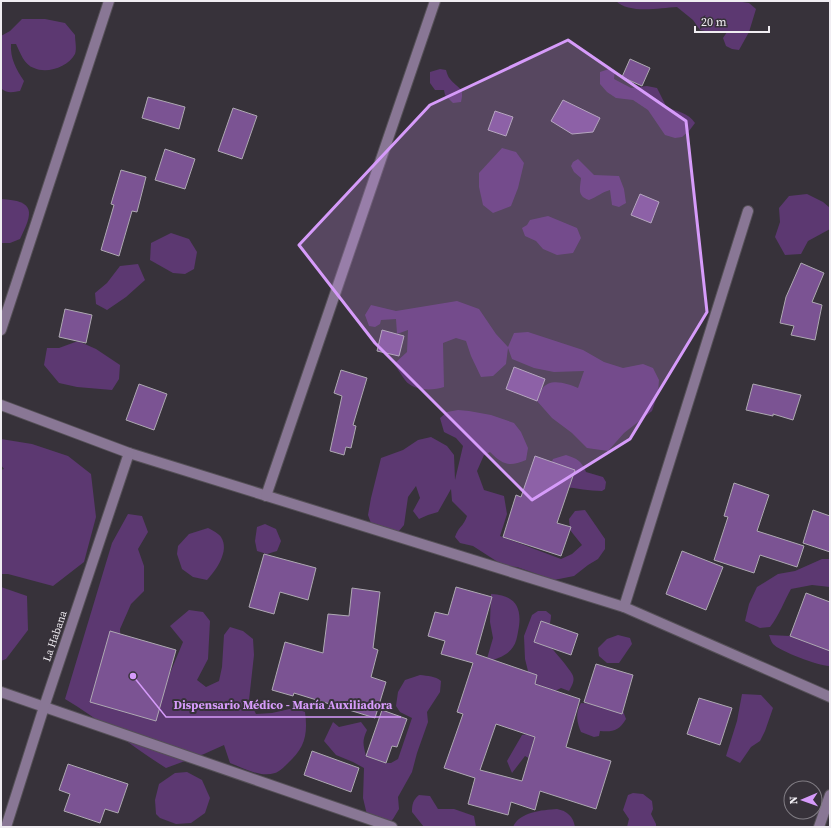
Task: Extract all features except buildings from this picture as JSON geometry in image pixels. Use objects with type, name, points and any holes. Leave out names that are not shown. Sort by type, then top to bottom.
[{"type":"street","points":[[1,330],[109,1]]},
{"type":"street","points":[[266,496],[435,1]]},
{"type":"street","points":[[624,607],[748,211]]},
{"type":"street","points":[[1,405],[129,453],[624,607],[830,696]]},
{"type":"street","name":"La Habana","points":[[6,827],[44,707],[129,453]]},
{"type":"street","points":[[1,692],[392,827]]},
{"type":"street","points":[[820,827],[830,795]]},
{"type":"highlighted area","points":[[568,40],[686,121],[707,312],[630,439],[532,500],[375,343],[299,245],[430,105]]},
{"type":"shaded area","points":[[616,1],[736,1],[749,3],[756,9],[749,32],[739,50],[726,46],[723,38],[727,32],[715,33],[700,30],[693,20],[677,7],[636,9],[628,8]]},
{"type":"shaded area","points":[[22,19],[45,19],[65,23],[75,35],[76,52],[72,59],[62,66],[51,70],[39,70],[28,64],[23,58],[16,44],[11,44],[11,54],[14,63],[24,81],[20,91],[8,92],[1,88],[1,36],[10,31]]},
{"type":"shaded area","points":[[440,69],[446,70],[449,78],[460,89],[462,93],[461,102],[453,103],[445,95],[444,90],[435,90],[430,83],[430,72]]},
{"type":"shaded area","points":[[609,69],[615,70],[614,79],[631,88],[647,86],[657,88],[667,108],[679,111],[695,123],[682,137],[675,138],[665,135],[648,110],[633,100],[616,98],[607,92],[600,84],[600,72]]},
{"type":"shaded area","points":[[502,148],[516,152],[524,163],[518,188],[511,206],[493,213],[483,205],[479,187],[479,173]]},
{"type":"shaded area","points":[[578,159],[594,175],[619,176],[624,189],[626,203],[619,207],[612,205],[610,190],[589,200],[585,198],[580,192],[581,178],[574,172],[571,166],[573,162]]},
{"type":"shaded area","points":[[807,194],[823,202],[830,208],[830,229],[808,241],[801,254],[785,255],[775,237],[780,222],[779,208],[789,196]]},
{"type":"shaded area","points":[[1,199],[21,202],[26,205],[28,210],[29,215],[20,239],[10,243],[1,243]]},
{"type":"shaded area","points":[[548,216],[577,228],[581,238],[573,253],[557,255],[543,249],[536,241],[525,236],[522,228],[527,225],[530,220]]},
{"type":"shaded area","points":[[171,233],[189,239],[197,252],[194,269],[185,274],[173,273],[150,260],[151,243]]},
{"type":"shaded area","points":[[138,264],[145,280],[126,297],[107,310],[96,304],[95,293],[107,283],[120,266]]},
{"type":"shaded area","points":[[457,301],[479,309],[496,334],[508,347],[514,333],[528,332],[583,350],[604,362],[623,368],[643,364],[653,368],[659,380],[658,393],[652,411],[624,433],[608,451],[587,448],[572,433],[552,418],[537,401],[542,389],[545,385],[550,383],[559,382],[578,388],[584,371],[554,372],[534,368],[512,359],[508,348],[506,364],[493,376],[481,377],[466,341],[456,338],[443,343],[444,387],[423,389],[408,384],[394,364],[407,352],[408,330],[397,334],[396,319],[381,320],[380,324],[375,327],[369,326],[365,315],[371,305],[396,311]]},
{"type":"shaded area","points":[[78,341],[96,349],[120,365],[119,379],[112,390],[77,387],[59,383],[44,365],[47,348],[59,348]]},
{"type":"shaded area","points":[[458,410],[491,415],[514,423],[521,432],[528,448],[526,460],[515,464],[506,464],[490,452],[484,455],[477,471],[484,490],[504,496],[507,514],[500,536],[561,559],[572,554],[582,545],[570,530],[569,519],[575,511],[585,510],[605,539],[605,549],[598,559],[574,576],[554,580],[517,567],[504,566],[473,546],[460,543],[455,537],[467,516],[452,501],[451,489],[438,512],[419,519],[413,511],[420,498],[416,486],[408,497],[404,525],[399,531],[387,537],[374,532],[368,515],[381,458],[403,450],[418,440],[431,437],[447,446],[454,455],[455,480],[463,446],[456,438],[444,432],[440,418],[447,412]]},
{"type":"shaded area","points":[[1,439],[32,444],[68,456],[91,474],[96,517],[84,562],[53,586],[8,574],[1,574],[1,470],[4,469],[1,465]]},
{"type":"shaded area","points":[[566,455],[578,460],[583,465],[586,472],[603,477],[606,482],[605,489],[602,491],[597,491],[564,487],[548,471],[553,459]]},
{"type":"shaded area","points":[[128,514],[142,516],[148,532],[138,549],[144,566],[144,591],[131,604],[120,629],[121,653],[160,697],[183,642],[170,626],[189,610],[203,612],[210,621],[208,659],[197,680],[206,687],[219,681],[222,667],[224,635],[230,627],[243,631],[253,639],[254,655],[249,700],[256,714],[272,713],[294,708],[305,712],[306,728],[304,741],[293,758],[278,772],[269,774],[258,773],[246,770],[230,763],[224,745],[166,768],[65,699],[112,543]]},
{"type":"shaded area","points":[[265,524],[276,529],[281,541],[277,551],[267,554],[257,551],[255,541],[257,527]]},
{"type":"shaded area","points":[[208,528],[221,537],[224,548],[218,566],[207,580],[193,577],[182,569],[177,554],[178,546],[189,534]]},
{"type":"shaded area","points":[[822,559],[830,559],[830,587],[812,585],[791,589],[770,627],[760,628],[745,621],[749,604],[757,587],[778,574],[795,571]]},
{"type":"shaded area","points":[[1,587],[27,596],[28,630],[6,659],[1,661]]},
{"type":"shaded area","points":[[491,594],[506,597],[516,604],[519,624],[516,642],[511,650],[501,657],[486,662],[493,638],[490,622]]},
{"type":"shaded area","points":[[538,611],[546,611],[551,615],[545,641],[572,673],[574,680],[569,691],[561,688],[551,693],[527,685],[528,671],[525,659],[524,636],[532,615]]},
{"type":"shaded area","points":[[618,635],[630,638],[632,644],[619,663],[607,663],[599,656],[598,648],[607,639]]},
{"type":"shaded area","points":[[769,635],[790,636],[830,650],[830,666],[825,666],[783,651],[773,644]]},
{"type":"shaded area","points":[[420,675],[439,679],[441,681],[440,692],[427,712],[428,722],[412,772],[398,797],[399,809],[387,825],[368,819],[363,798],[364,768],[336,755],[324,741],[333,722],[339,727],[361,722],[367,730],[364,737],[366,756],[386,763],[391,763],[398,759],[412,718],[400,712],[396,706],[398,692],[405,680]]},
{"type":"shaded area","points":[[742,694],[761,695],[773,708],[760,741],[751,747],[740,763],[726,756],[737,721]]},
{"type":"shaded area","points":[[581,703],[599,704],[623,711],[626,719],[621,726],[615,730],[600,731],[599,736],[594,737],[581,732],[577,714]]},
{"type":"shaded area","points":[[532,733],[556,746],[546,768],[525,756],[512,773],[507,761],[522,735]]},
{"type":"shaded area","points":[[187,772],[202,780],[210,798],[205,813],[191,823],[176,824],[160,818],[156,814],[155,800],[159,784],[175,773]]},
{"type":"shaded area","points":[[633,793],[643,794],[652,801],[653,809],[651,814],[656,827],[627,827],[629,819],[623,810],[628,795]]},
{"type":"shaded area","points":[[419,795],[430,796],[438,809],[454,809],[474,816],[476,827],[424,827],[412,812],[413,802]]},
{"type":"shaded area","points":[[557,809],[564,811],[569,815],[573,820],[575,827],[513,827],[520,818],[526,815],[538,811]]},
{"type":"place","name":"Dispensario Médico - María Auxiliadora","points":[[133,676]]}]
